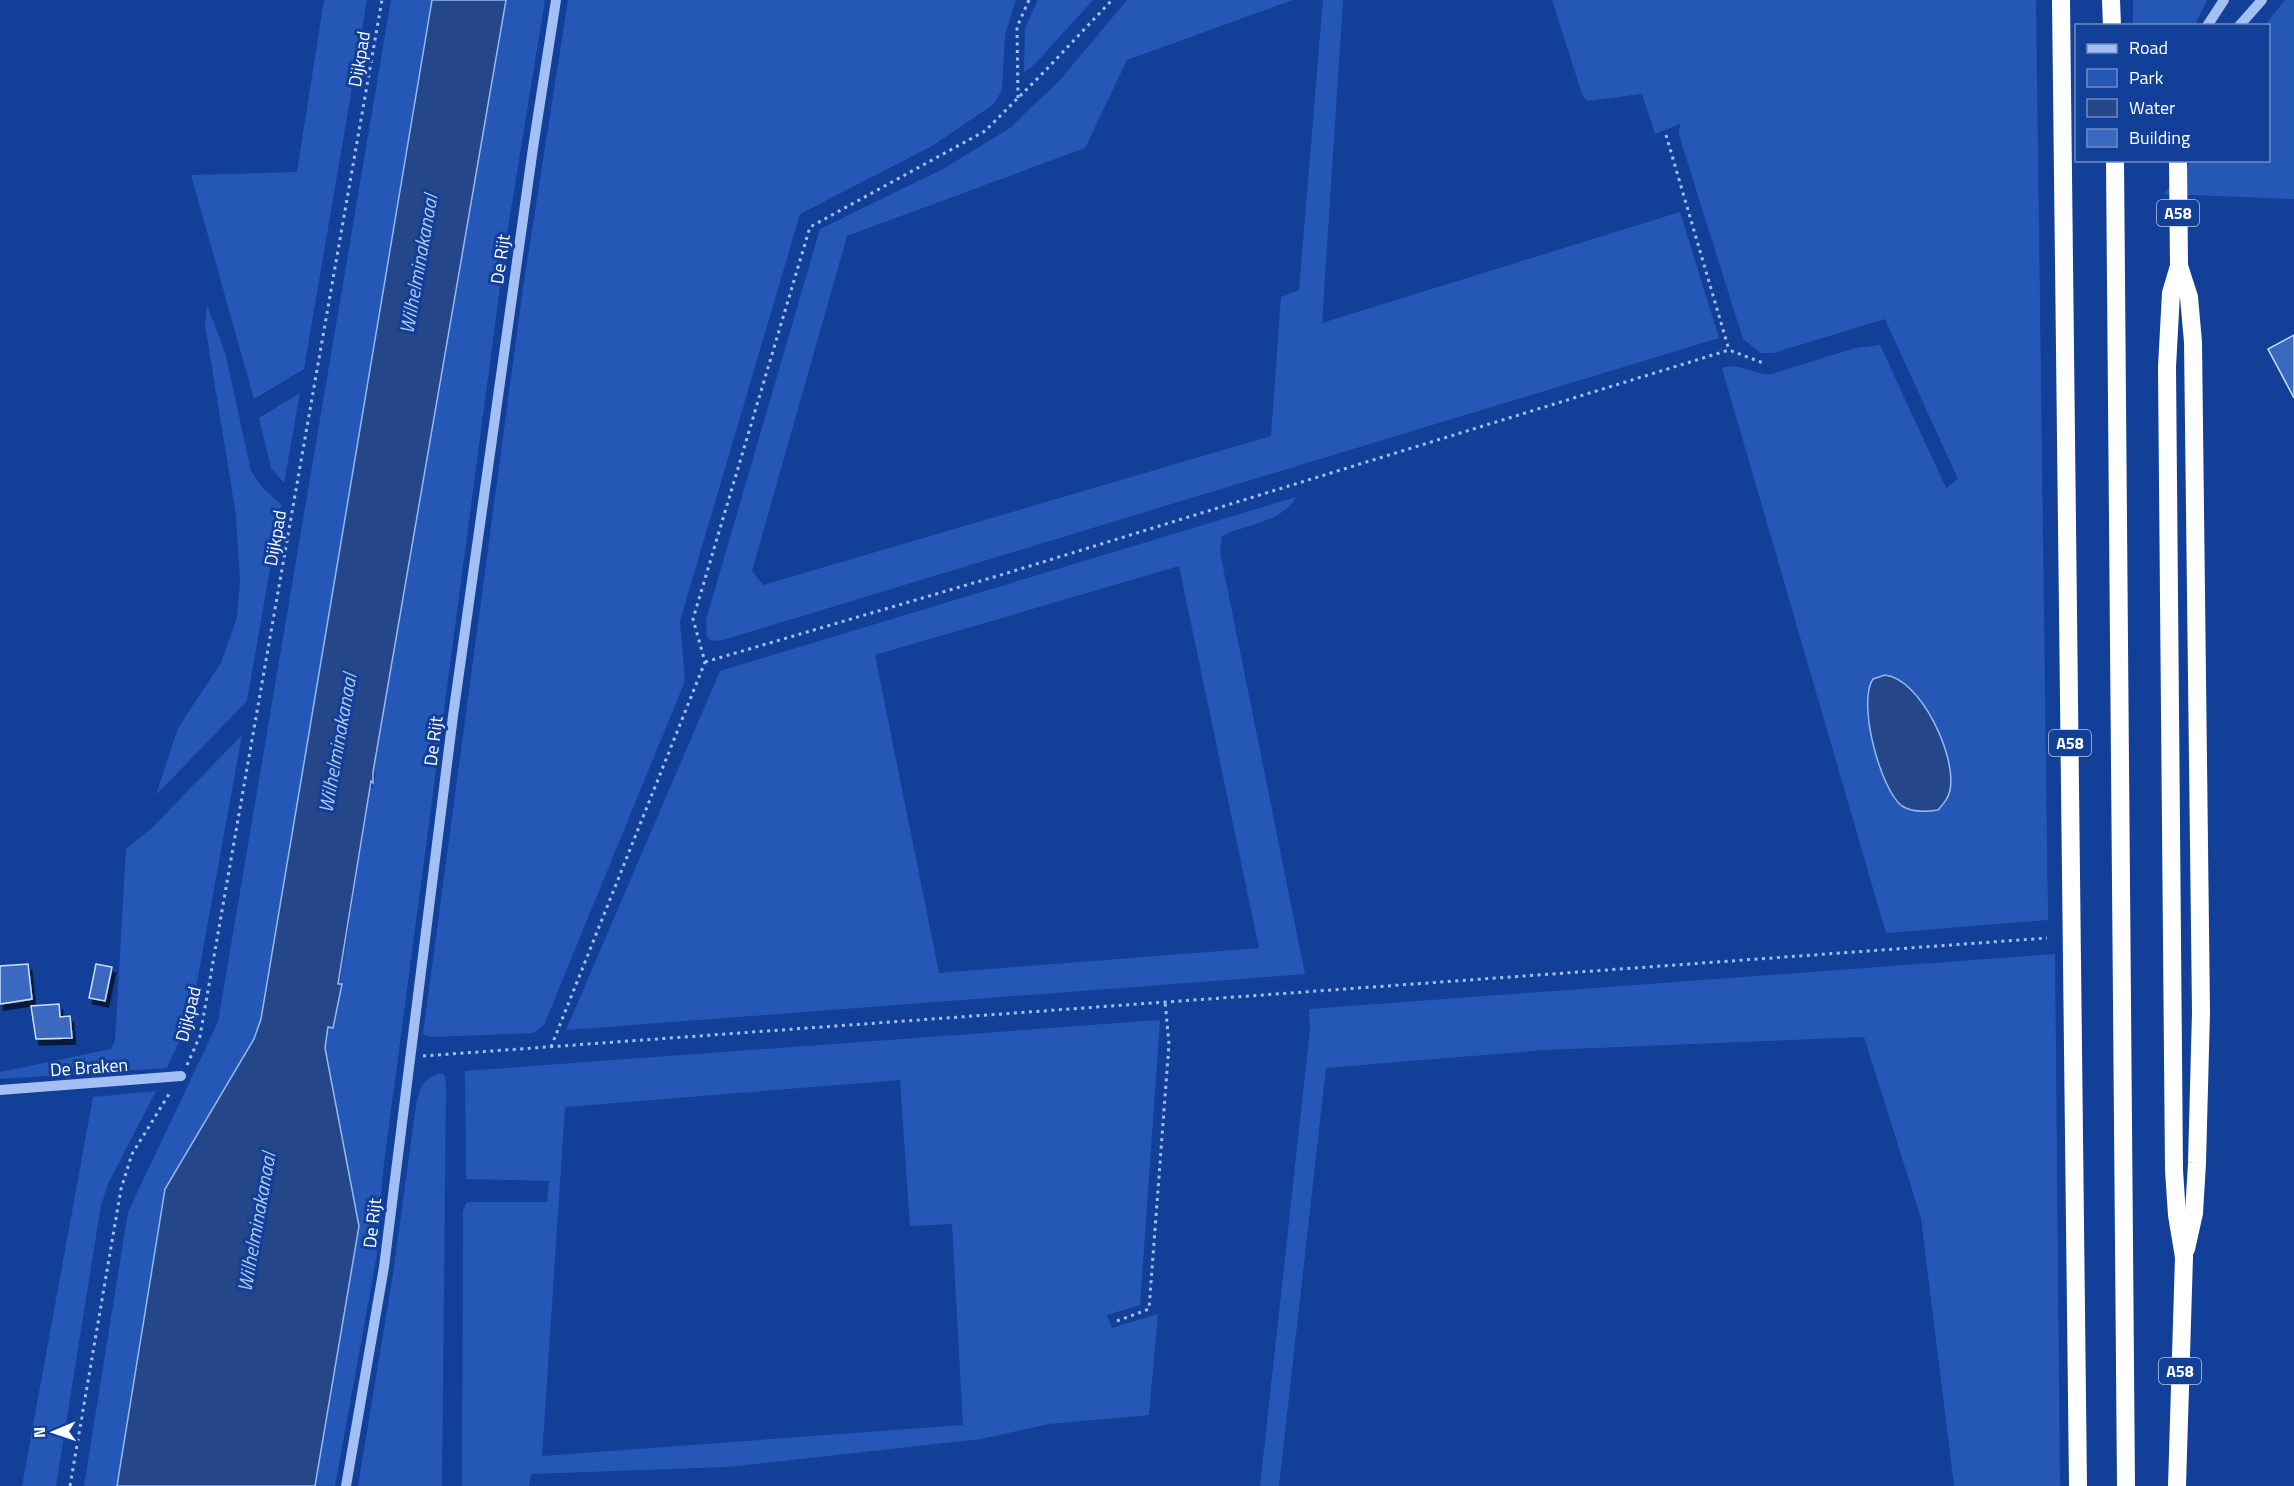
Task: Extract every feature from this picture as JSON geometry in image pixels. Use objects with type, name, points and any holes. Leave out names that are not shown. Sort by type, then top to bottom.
[{"type":"highway","name":"A58","points":[[2061,0],[2078,1486]]},
{"type":"highway","points":[[2111,0],[2112,24]]},
{"type":"highway","points":[[2115,162],[2126,1486]]},
{"type":"highway","name":"A58","points":[[2178,162],[2179,266],[2171,293],[2167,367],[2174,1170],[2177,1215],[2184,1257]]},
{"type":"highway","name":"A58","points":[[2177,1486],[2184,1257],[2194,1213],[2201,1012],[2194,350],[2189,297],[2179,266]]},
{"type":"street","name":"De Rijt","points":[[346,1486],[374,1339],[489,456],[556,0]]},
{"type":"street","points":[[2207,24],[2224,0]]},
{"type":"street","points":[[2241,24],[2262,0]]},
{"type":"street","name":"De Braken","points":[[0,1090],[181,1076]]},
{"type":"path","name":"Dijkpad","points":[[70,1486],[125,1172],[145,1132],[181,1076],[200,1036],[382,0]]},
{"type":"path","points":[[1018,99],[1017,27],[1029,0]]},
{"type":"path","points":[[551,1047],[705,662],[693,619],[810,227],[985,130],[1018,99],[1112,0]]},
{"type":"path","points":[[1666,135],[1730,350]]},
{"type":"path","points":[[705,662],[1004,574],[1730,350],[1763,363]]},
{"type":"path","points":[[409,1057],[2046,939]]},
{"type":"path","points":[[1117,1321],[1149,1309],[1169,1044],[1165,1001]]},
{"type":"green space","points":[[324,0],[367,0],[304,369],[254,399],[191,175],[297,172]]},
{"type":"green space","points":[[391,0],[432,0],[261,1019],[254,1039],[165,1189],[117,1486],[84,1486],[128,1212],[218,1022]]},
{"type":"green space","points":[[506,0],[545,0],[507,234],[383,1171],[377,1254],[335,1486],[315,1486],[359,1226],[325,1048],[329,1027],[333,1028],[370,788],[373,788],[376,773],[373,772]]},
{"type":"green space","points":[[568,0],[1016,0],[1005,35],[1002,89],[994,104],[932,146],[800,214],[680,621],[685,681],[544,1025],[533,1033],[431,1037],[423,1034],[523,288]]},
{"type":"green space","points":[[1038,0],[1093,0],[1034,65],[1024,72],[1025,28]]},
{"type":"green space","points":[[1127,0],[1293,0],[1127,60],[1085,148],[847,236],[752,571],[763,585],[1271,436],[1281,297],[1299,290],[1323,0],[1343,0],[1322,323],[1680,212],[1719,338],[723,640],[711,641],[707,636],[706,620],[820,229],[943,169],[1010,128],[1060,80]]},
{"type":"green space","points":[[1552,0],[2036,0],[2048,920],[1886,933],[1722,368],[1735,367],[1772,374],[1855,348],[1880,345],[1946,488],[1958,479],[1885,319],[1773,353],[1761,353],[1743,339],[1679,135],[1680,124],[1655,134],[1642,94],[1587,101],[1582,94]],"holes":[[[1885,675],[1901,681],[1915,693],[1928,711],[1939,732],[1946,755],[1949,776],[1946,795],[1938,810],[1914,811],[1896,799],[1868,721],[1867,691]]]},
{"type":"green space","points":[[2133,0],[2207,0],[2195,24],[2133,24]]},
{"type":"green space","points":[[2285,0],[2294,0],[2294,199],[2164,194],[2190,162],[2270,162],[2270,24],[2266,24]]},
{"type":"green space","points":[[207,305],[225,352],[251,471],[261,486],[281,505],[247,701],[156,795],[178,728],[221,663],[237,617],[240,581],[236,515],[205,325]]},
{"type":"green space","points":[[300,393],[284,483],[271,468],[259,418]]},
{"type":"green space","points":[[1296,497],[1282,512],[1273,517],[1222,536],[1220,552],[1305,974],[566,1030],[720,671]],"holes":[[[1179,566],[1259,948],[939,973],[875,655]]]},
{"type":"green space","points":[[242,735],[191,1015],[167,1068],[0,1079],[0,1072],[111,1049],[115,1041],[126,849],[153,827]]},
{"type":"green space","points":[[2055,954],[2060,1486],[1954,1486],[1921,1218],[1864,1037],[1545,1050],[1326,1068],[1279,1486],[1260,1486],[1310,1030],[1309,1009]]},
{"type":"green space","points":[[1160,1020],[1140,1305],[1107,1315],[1112,1328],[1158,1314],[1149,1415],[1049,1424],[981,1439],[727,1467],[531,1474],[529,1486],[462,1486],[463,1212],[466,1203],[469,1202],[547,1202],[549,1181],[466,1179],[465,1071]],"holes":[[[900,1080],[910,1226],[952,1224],[963,1425],[542,1456],[565,1107]]]},
{"type":"green space","points":[[442,1073],[446,1086],[442,1486],[358,1486],[393,1274],[416,1106],[426,1081]]},
{"type":"green space","points":[[156,1091],[108,1184],[101,1205],[56,1486],[22,1486],[93,1097]]},
{"type":"water","name":"Wilhelminakanaal","points":[[432,0],[506,0],[373,772],[373,783],[371,781],[338,984],[342,984],[333,1028],[328,1027],[325,1048],[359,1226],[315,1486],[117,1486],[165,1189],[254,1039],[261,1019]]},
{"type":"water","points":[[1885,675],[1898,680],[1911,690],[1923,704],[1942,740],[1951,776],[1947,798],[1938,810],[1915,811],[1902,806],[1886,782],[1873,745],[1868,706],[1869,690],[1873,679]]},
{"type":"building","points":[[2294,335],[2294,398],[2268,349]]},
{"type":"building","points":[[28,964],[32,999],[0,1004],[0,966]]},
{"type":"building","points":[[96,964],[112,967],[105,1001],[89,998]]},
{"type":"building","points":[[59,1004],[60,1017],[70,1016],[72,1038],[36,1039],[31,1006]]}]
